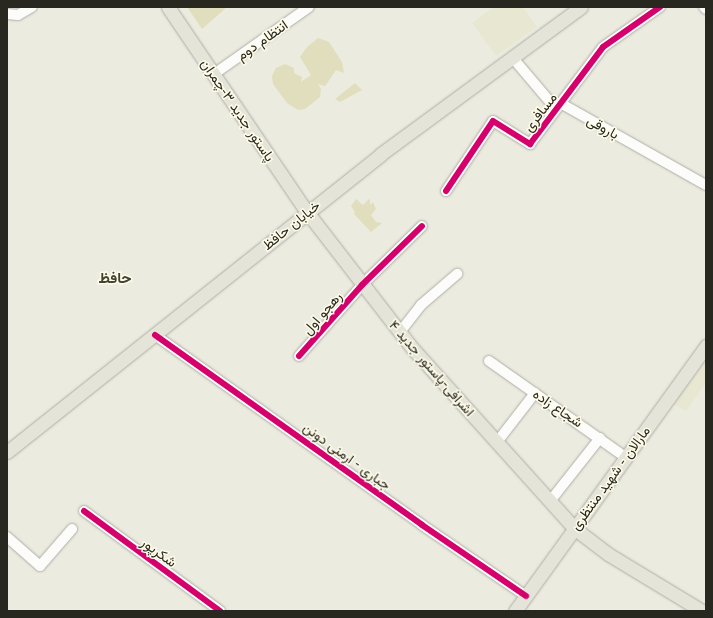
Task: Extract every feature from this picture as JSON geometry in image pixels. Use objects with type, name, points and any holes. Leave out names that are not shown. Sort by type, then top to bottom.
[{"type":"main road","name":"پاستور جدید ۳-چمران","points":[[168,7],[307,212]]},
{"type":"main road","name":"خیابان حافظ","points":[[7,452],[307,212],[423,122],[581,7]]},
{"type":"main road","name":"اشرافی-پاستور جدید ۴","points":[[307,212],[362,285],[400,332],[497,442],[576,526]]},
{"type":"main road","name":"مارالان - شهید منتظری","points":[[515,611],[625,457],[705,349]]},
{"type":"main road","points":[[576,526],[706,604]]},
{"type":"main road","points":[[576,526],[608,554],[702,611]]},
{"type":"street","points":[[7,14],[18,15],[32,7]]},
{"type":"street","name":"انتظام دوم","points":[[214,74],[309,7]]},
{"type":"street","name":"مسافری","points":[[446,191],[493,121],[530,144],[562,104],[603,47],[660,7]]},
{"type":"street","name":"باروقی","points":[[512,57],[551,103],[562,104],[706,185]]},
{"type":"street","name":"رهجو اول","points":[[300,356],[362,285],[422,226]]},
{"type":"street","points":[[400,332],[421,305],[458,274]]},
{"type":"street","name":"جباری - ارمنی دونن","points":[[155,335],[422,525],[526,596]]},
{"type":"street","name":"شجاع زاده","points":[[489,361],[625,457]]},
{"type":"street","points":[[497,442],[535,393]]},
{"type":"street","points":[[551,500],[600,438]]},
{"type":"street","name":"شکرپور","points":[[84,511],[220,611]]},
{"type":"street","points":[[7,537],[40,566],[72,529]]},
{"type":"shaded area","points":[[187,7],[227,7],[202,29]]},
{"type":"shaded area","points":[[494,7],[523,7],[537,27],[496,56],[472,23]]},
{"type":"shaded area","points":[[318,38],[329,42],[342,62],[344,73],[336,70],[325,86],[318,84],[321,89],[320,97],[305,109],[298,110],[287,103],[273,84],[272,76],[276,68],[285,64],[294,68],[294,73],[302,77],[301,82],[311,75],[300,57],[307,47]]},
{"type":"shaded area","points":[[355,83],[362,90],[340,102],[335,99]]},
{"type":"shaded area","points":[[370,198],[370,205],[373,202],[376,209],[371,215],[376,222],[382,223],[371,232],[354,214],[355,212],[351,206],[356,199],[363,205]]},
{"type":"shaded area","points":[[703,363],[706,364],[706,383],[686,411],[674,404]]},
{"type":"cycle path","points":[[446,191],[493,121],[530,144],[603,47],[660,7]]},
{"type":"cycle path","points":[[299,356],[362,285],[422,226]]},
{"type":"cycle path","points":[[155,335],[422,525],[526,596]]},
{"type":"cycle path","points":[[84,511],[220,611]]},
{"type":"district","name":"حافظ","points":[[115,278]]}]
